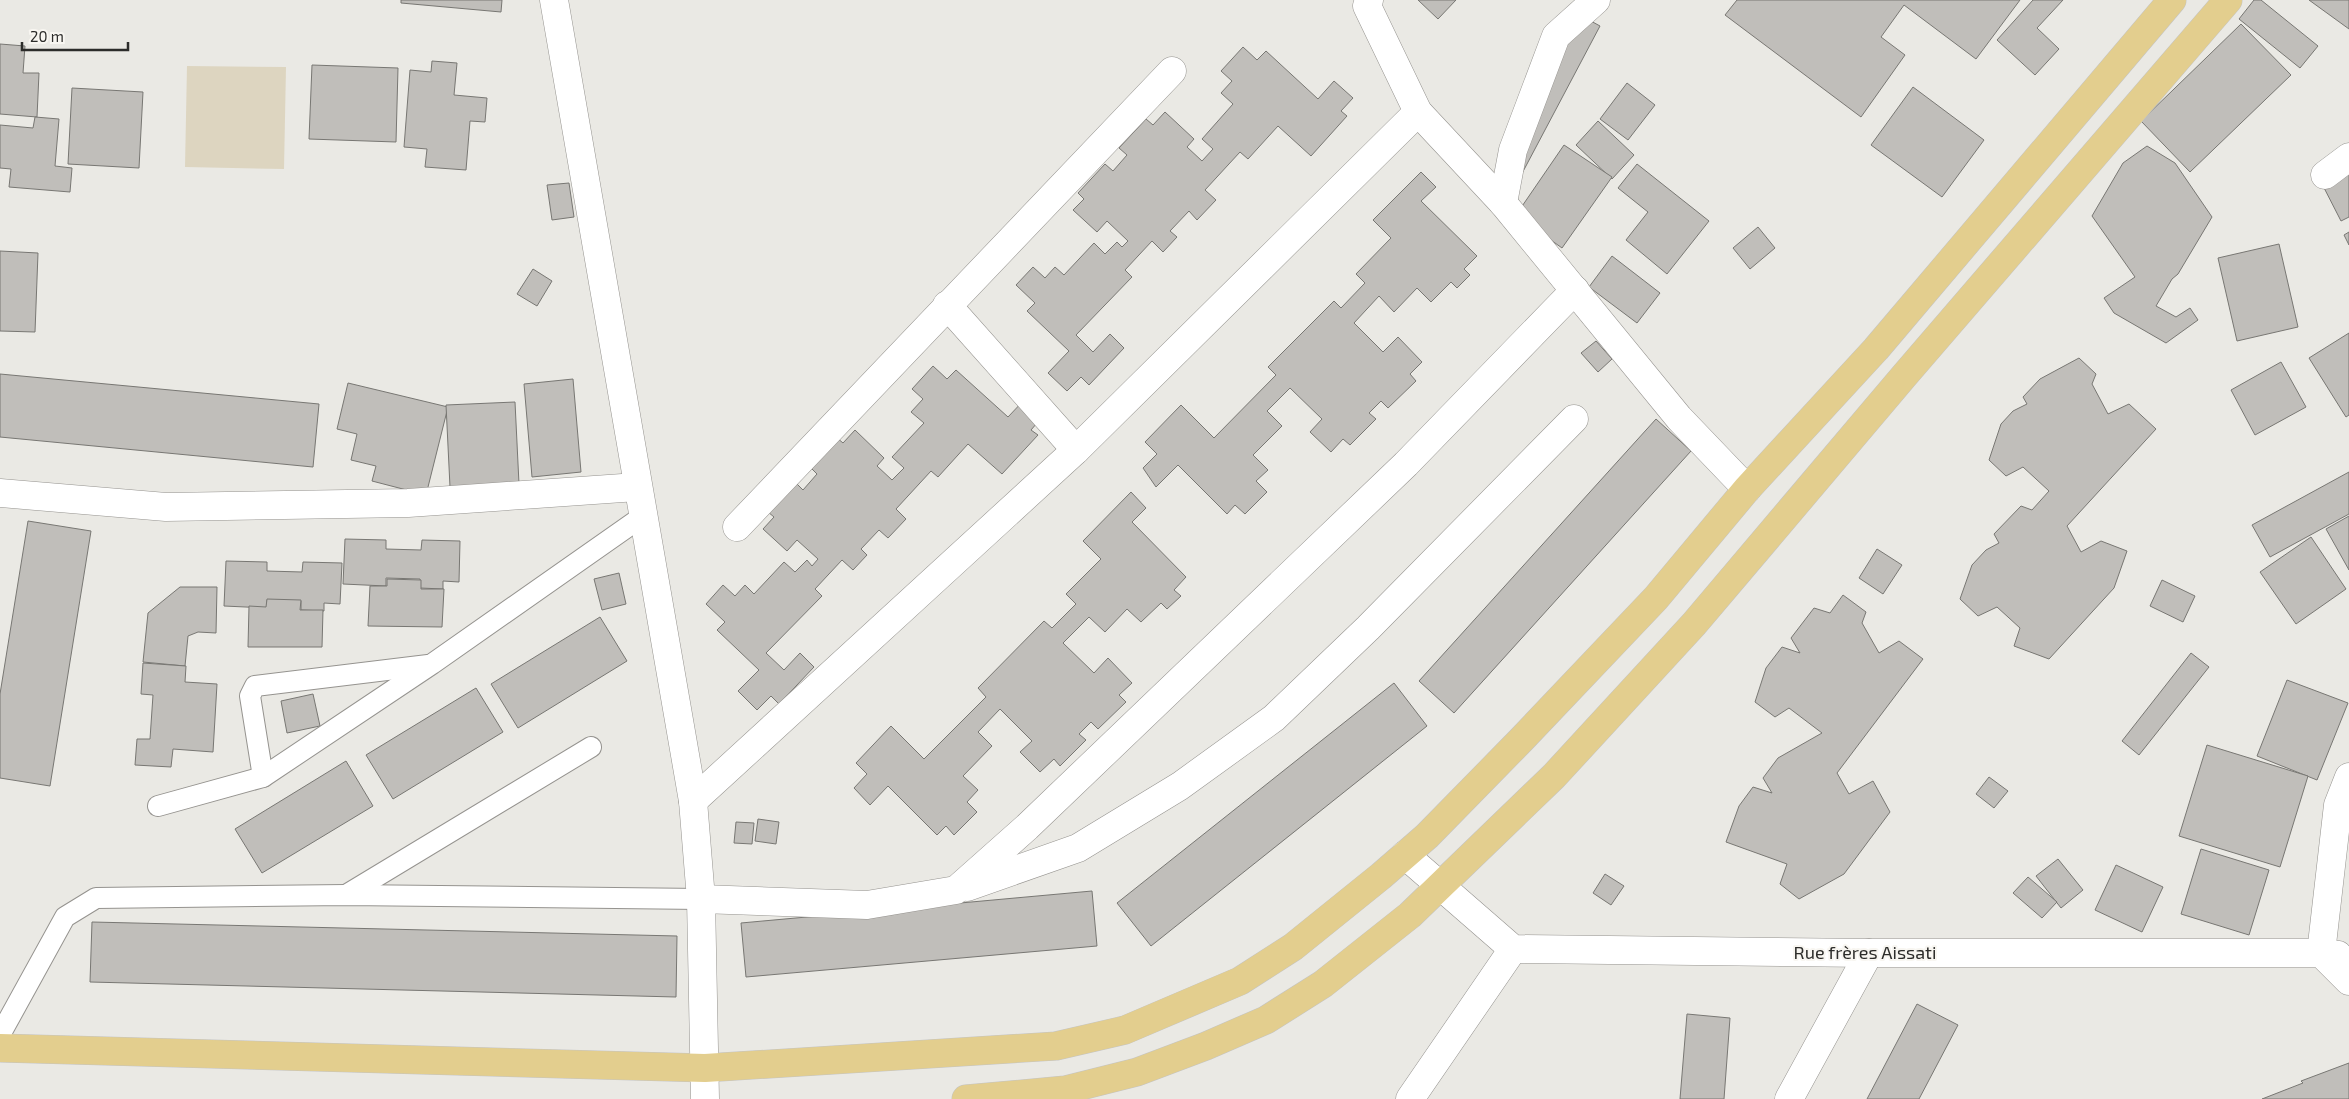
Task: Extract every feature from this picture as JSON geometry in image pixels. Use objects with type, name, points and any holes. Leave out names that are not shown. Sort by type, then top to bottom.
[{"type":"main road","points":[[0,1048],[705,1068],[1056,1046],[1125,1030],[1240,981],[1293,947],[1405,855],[1522,739],[1649,605],[1748,488],[1876,349],[2172,0]]},
{"type":"main road","points":[[966,1099],[1065,1090],[1137,1072],[1266,1020],[1323,984],[1410,915],[1554,776],[1694,624],[1910,369],[2228,0]]},
{"type":"street","points":[[554,0],[693,801],[701,899],[705,1099]]},
{"type":"street","points":[[1369,0],[1367,6],[1418,112],[1503,203],[1680,418],[1748,488]]},
{"type":"street","points":[[1503,203],[1513,150],[1556,36],[1596,0]]},
{"type":"street","points":[[737,527],[1172,71]]},
{"type":"street","points":[[693,801],[1076,450],[1418,112]]},
{"type":"street","points":[[2324,175],[2349,157]]},
{"type":"street","points":[[956,890],[1027,827],[1406,464],[1574,290]]},
{"type":"street","points":[[947,305],[1076,450]]},
{"type":"street","points":[[701,899],[867,905],[956,890],[1078,848],[1180,786],[1274,718],[1368,628],[1574,419]]},
{"type":"street","points":[[0,493],[166,507],[408,503],[638,488]]},
{"type":"street","points":[[2349,777],[2338,806],[2321,953],[2349,981]]},
{"type":"street","points":[[1405,855],[1514,949],[1410,1099]]},
{"type":"street","name":"Rue frères Aissati","points":[[1514,949],[1869,954],[2321,953],[2349,957]]},
{"type":"street","points":[[1789,1099],[1869,954]]},
{"type":"lane","points":[[158,806],[263,777],[432,664],[643,516]]},
{"type":"lane","points":[[263,777],[250,696],[255,686],[432,664]]},
{"type":"lane","points":[[346,895],[591,747]]},
{"type":"lane","points":[[0,1035],[65,917],[96,898],[346,895],[701,899]]},
{"type":"shaded area","points":[[187,66],[286,67],[284,169],[185,167]]},
{"type":"building","points":[[401,0],[502,0],[501,12],[401,3]]},
{"type":"building","points":[[1418,0],[1456,0],[1438,19]]},
{"type":"building","points":[[1737,0],[2020,0],[1976,59],[1904,5],[1881,37],[1905,55],[1861,117],[1725,15]]},
{"type":"building","points":[[2033,0],[2063,0],[2037,28],[2059,49],[2035,75],[1997,40]]},
{"type":"building","points":[[2254,0],[2261,0],[2318,46],[2300,68],[2239,19]]},
{"type":"building","points":[[2309,0],[2349,0],[2349,29]]},
{"type":"building","points":[[1578,14],[1600,26],[1518,181],[1496,169]]},
{"type":"building","points":[[2241,24],[2291,75],[2190,172],[2141,121]]},
{"type":"building","points":[[0,44],[25,46],[23,73],[39,73],[37,117],[0,114]]},
{"type":"building","points":[[1243,47],[1257,60],[1266,51],[1318,99],[1334,81],[1353,98],[1341,111],[1347,116],[1311,156],[1278,126],[1248,159],[1240,152],[1205,190],[1216,200],[1197,220],[1189,211],[1170,231],[1177,237],[1163,252],[1152,241],[1125,270],[1132,277],[1076,335],[1093,352],[1110,334],[1124,348],[1089,385],[1081,377],[1067,391],[1048,373],[1069,351],[1027,311],[1035,303],[1016,285],[1033,267],[1045,278],[1055,267],[1064,275],[1094,243],[1105,254],[1117,242],[1122,247],[1128,241],[1107,221],[1097,232],[1073,210],[1084,199],[1078,193],[1105,164],[1113,171],[1127,155],[1119,148],[1146,119],[1153,125],[1165,112],[1194,139],[1187,147],[1202,161],[1213,149],[1202,139],[1233,104],[1221,93],[1232,81],[1221,71]]},
{"type":"building","points":[[432,61],[457,63],[454,95],[487,98],[485,122],[470,121],[466,170],[425,167],[427,149],[404,147],[410,70],[431,72]]},
{"type":"building","points":[[312,65],[398,68],[396,142],[309,139]]},
{"type":"building","points":[[1627,83],[1655,105],[1628,140],[1600,119]]},
{"type":"building","points":[[1913,87],[1984,140],[1942,197],[1871,145]]},
{"type":"building","points":[[72,88],[143,92],[139,168],[68,164]]},
{"type":"building","points":[[35,117],[59,119],[55,166],[72,168],[70,192],[9,187],[11,169],[0,168],[0,125],[33,128]]},
{"type":"building","points":[[1598,121],[1634,155],[1612,179],[1576,145]]},
{"type":"building","points":[[1564,145],[1612,177],[1562,248],[1516,215]]},
{"type":"building","points":[[2147,146],[2175,163],[2212,217],[2178,274],[2172,279],[2156,306],[2176,317],[2190,308],[2198,320],[2166,343],[2114,313],[2104,298],[2135,277],[2092,216],[2123,163]]},
{"type":"building","points":[[2349,162],[2349,217],[2341,221],[2319,178]]},
{"type":"building","points":[[1637,164],[1709,221],[1667,274],[1626,240],[1648,212],[1618,188]]},
{"type":"building","points":[[1421,172],[1436,187],[1421,201],[1477,256],[1464,269],[1470,275],[1457,288],[1451,282],[1431,302],[1417,288],[1394,312],[1379,296],[1354,323],[1383,352],[1398,337],[1422,362],[1410,374],[1416,381],[1388,408],[1381,401],[1369,413],[1376,419],[1350,445],[1343,439],[1331,452],[1310,432],[1322,419],[1290,388],[1267,411],[1282,426],[1253,455],[1268,470],[1256,481],[1267,492],[1245,514],[1235,505],[1227,514],[1178,465],[1156,487],[1143,468],[1157,454],[1145,442],[1181,405],[1214,438],[1276,375],[1268,367],[1334,301],[1341,308],[1365,283],[1356,274],[1391,238],[1373,220]]},
{"type":"building","points":[[569,183],[574,217],[552,220],[547,185]]},
{"type":"building","points":[[1758,227],[1775,248],[1750,269],[1733,248]]},
{"type":"building","points":[[2349,232],[2349,245],[2344,235]]},
{"type":"building","points":[[2279,244],[2298,327],[2237,341],[2218,258]]},
{"type":"building","points":[[0,251],[38,253],[35,332],[0,331]]},
{"type":"building","points":[[1612,256],[1660,293],[1637,323],[1589,287]]},
{"type":"building","points":[[533,269],[552,281],[537,306],[517,294]]},
{"type":"building","points":[[2349,333],[2349,415],[2346,417],[2309,358]]},
{"type":"building","points":[[1596,341],[1612,359],[1598,372],[1581,353]]},
{"type":"building","points":[[2079,358],[2096,374],[2092,384],[2108,414],[2129,404],[2156,429],[2067,526],[2081,552],[2101,541],[2127,551],[2114,588],[2049,659],[2014,646],[2020,628],[1997,607],[1978,616],[1960,599],[1972,565],[1986,550],[1999,543],[1994,534],[2021,506],[2032,510],[2049,491],[2023,467],[2006,476],[1989,460],[2001,424],[2013,411],[2027,404],[2023,397],[2040,379]]},
{"type":"building","points":[[2281,362],[2306,407],[2255,435],[2231,390]]},
{"type":"building","points":[[933,366],[947,379],[956,370],[1008,417],[1025,399],[1043,416],[1031,430],[1038,435],[1002,474],[968,444],[938,477],[931,471],[896,509],[906,519],[888,538],[879,530],[861,549],[867,555],[853,570],[842,560],[815,589],[822,596],[766,653],[784,670],[800,653],[814,667],[779,704],[771,696],[757,710],[738,691],[759,670],[717,630],[725,622],[706,604],[723,585],[735,596],[745,585],[754,594],[784,562],[795,572],[807,560],[812,566],[818,559],[797,540],[787,551],[763,529],[774,517],[768,512],[795,482],[803,490],[817,474],[809,466],[836,437],[843,443],[855,430],[884,458],[877,466],[892,480],[904,468],[892,457],[924,423],[911,412],[923,399],[912,389]]},
{"type":"building","points":[[0,374],[319,404],[313,467],[0,437]]},
{"type":"building","points":[[573,379],[581,472],[532,477],[524,384]]},
{"type":"building","points":[[348,383],[448,407],[426,495],[372,481],[376,466],[351,460],[357,434],[337,429]]},
{"type":"building","points":[[515,402],[519,484],[450,487],[446,405]]},
{"type":"building","points":[[1656,419],[1691,451],[1454,713],[1419,681]]},
{"type":"building","points":[[2349,472],[2349,514],[2270,557],[2252,525]]},
{"type":"building","points":[[1131,492],[1146,508],[1132,522],[1186,577],[1174,590],[1181,596],[1167,609],[1161,603],[1141,622],[1127,609],[1105,632],[1089,617],[1063,643],[1094,673],[1108,658],[1132,683],[1119,695],[1126,702],[1098,729],[1091,722],[1079,734],[1086,740],[1060,766],[1054,759],[1040,772],[1020,752],[1032,741],[1000,709],[978,732],[992,746],[963,776],[978,790],[967,802],[977,812],[954,835],[946,826],[937,835],[888,786],[870,805],[854,788],[867,774],[856,763],[891,726],[924,759],[986,697],[978,688],[1044,621],[1052,628],[1076,604],[1066,594],[1101,559],[1083,541]]},
{"type":"building","points":[[2349,516],[2349,570],[2326,529]]},
{"type":"building","points":[[28,521],[91,531],[50,786],[0,778],[0,694]]},
{"type":"building","points":[[2311,537],[2346,589],[2296,624],[2260,572]]},
{"type":"building","points":[[345,539],[386,540],[386,549],[421,550],[422,540],[460,541],[459,582],[443,581],[443,589],[420,588],[420,579],[386,578],[386,586],[343,584]]},
{"type":"building","points":[[1877,549],[1902,565],[1883,594],[1859,578]]},
{"type":"building","points":[[226,561],[267,562],[267,571],[302,572],[303,562],[342,563],[340,604],[324,603],[324,611],[301,610],[301,601],[267,600],[267,608],[224,606]]},
{"type":"building","points":[[619,573],[626,604],[602,610],[594,579]]},
{"type":"building","points":[[387,579],[421,580],[421,589],[444,589],[442,627],[368,626],[370,586],[387,586]]},
{"type":"building","points":[[2162,580],[2195,596],[2183,622],[2150,606]]},
{"type":"building","points":[[180,587],[217,587],[216,633],[198,632],[188,636],[185,666],[143,662],[148,613]]},
{"type":"building","points":[[1843,595],[1866,612],[1862,623],[1879,653],[1899,641],[1923,659],[1837,773],[1849,794],[1873,781],[1890,812],[1844,874],[1799,899],[1780,884],[1787,864],[1726,842],[1739,806],[1753,787],[1772,793],[1763,778],[1778,758],[1822,733],[1789,708],[1775,717],[1755,702],[1766,668],[1782,647],[1800,653],[1791,638],[1814,608],[1830,613]]},
{"type":"building","points":[[267,599],[301,600],[300,610],[323,610],[322,647],[248,647],[249,606],[266,607]]},
{"type":"building","points":[[600,617],[627,661],[518,728],[491,684]]},
{"type":"building","points":[[2191,653],[2209,667],[2139,755],[2122,741]]},
{"type":"building","points":[[143,663],[186,666],[185,682],[217,684],[213,752],[173,749],[171,767],[135,765],[137,739],[150,739],[153,695],[141,694]]},
{"type":"building","points":[[2287,680],[2348,703],[2317,780],[2257,756]]},
{"type":"building","points":[[1394,683],[1427,726],[1151,946],[1117,903]]},
{"type":"building","points":[[476,688],[503,732],[393,799],[366,755]]},
{"type":"building","points":[[313,694],[320,726],[287,733],[281,701]]},
{"type":"building","points":[[2207,745],[2308,776],[2280,867],[2179,836]]},
{"type":"building","points":[[346,761],[373,806],[262,873],[235,829]]},
{"type":"building","points":[[1989,777],[2008,791],[1994,808],[1976,794]]},
{"type":"building","points":[[758,819],[779,822],[776,844],[755,841]]},
{"type":"building","points":[[736,822],[754,823],[752,844],[734,843]]},
{"type":"building","points":[[2201,849],[2269,870],[2249,935],[2181,914]]},
{"type":"building","points":[[2058,859],[2083,890],[2061,908],[2036,876]]},
{"type":"building","points":[[2116,865],[2163,887],[2142,932],[2095,910]]},
{"type":"building","points":[[1605,874],[1624,886],[1611,905],[1593,893]]},
{"type":"building","points":[[2028,877],[2057,902],[2042,918],[2013,893]]},
{"type":"building","points":[[1092,891],[1097,946],[746,977],[741,923]]},
{"type":"building","points":[[92,922],[677,936],[676,997],[90,982]]},
{"type":"building","points":[[1917,1004],[1958,1025],[1919,1099],[1867,1099]]},
{"type":"building","points":[[1687,1014],[1730,1018],[1724,1099],[1680,1099]]},
{"type":"building","points":[[2349,1063],[2349,1099],[2262,1099],[2303,1083],[2301,1081]]}]
